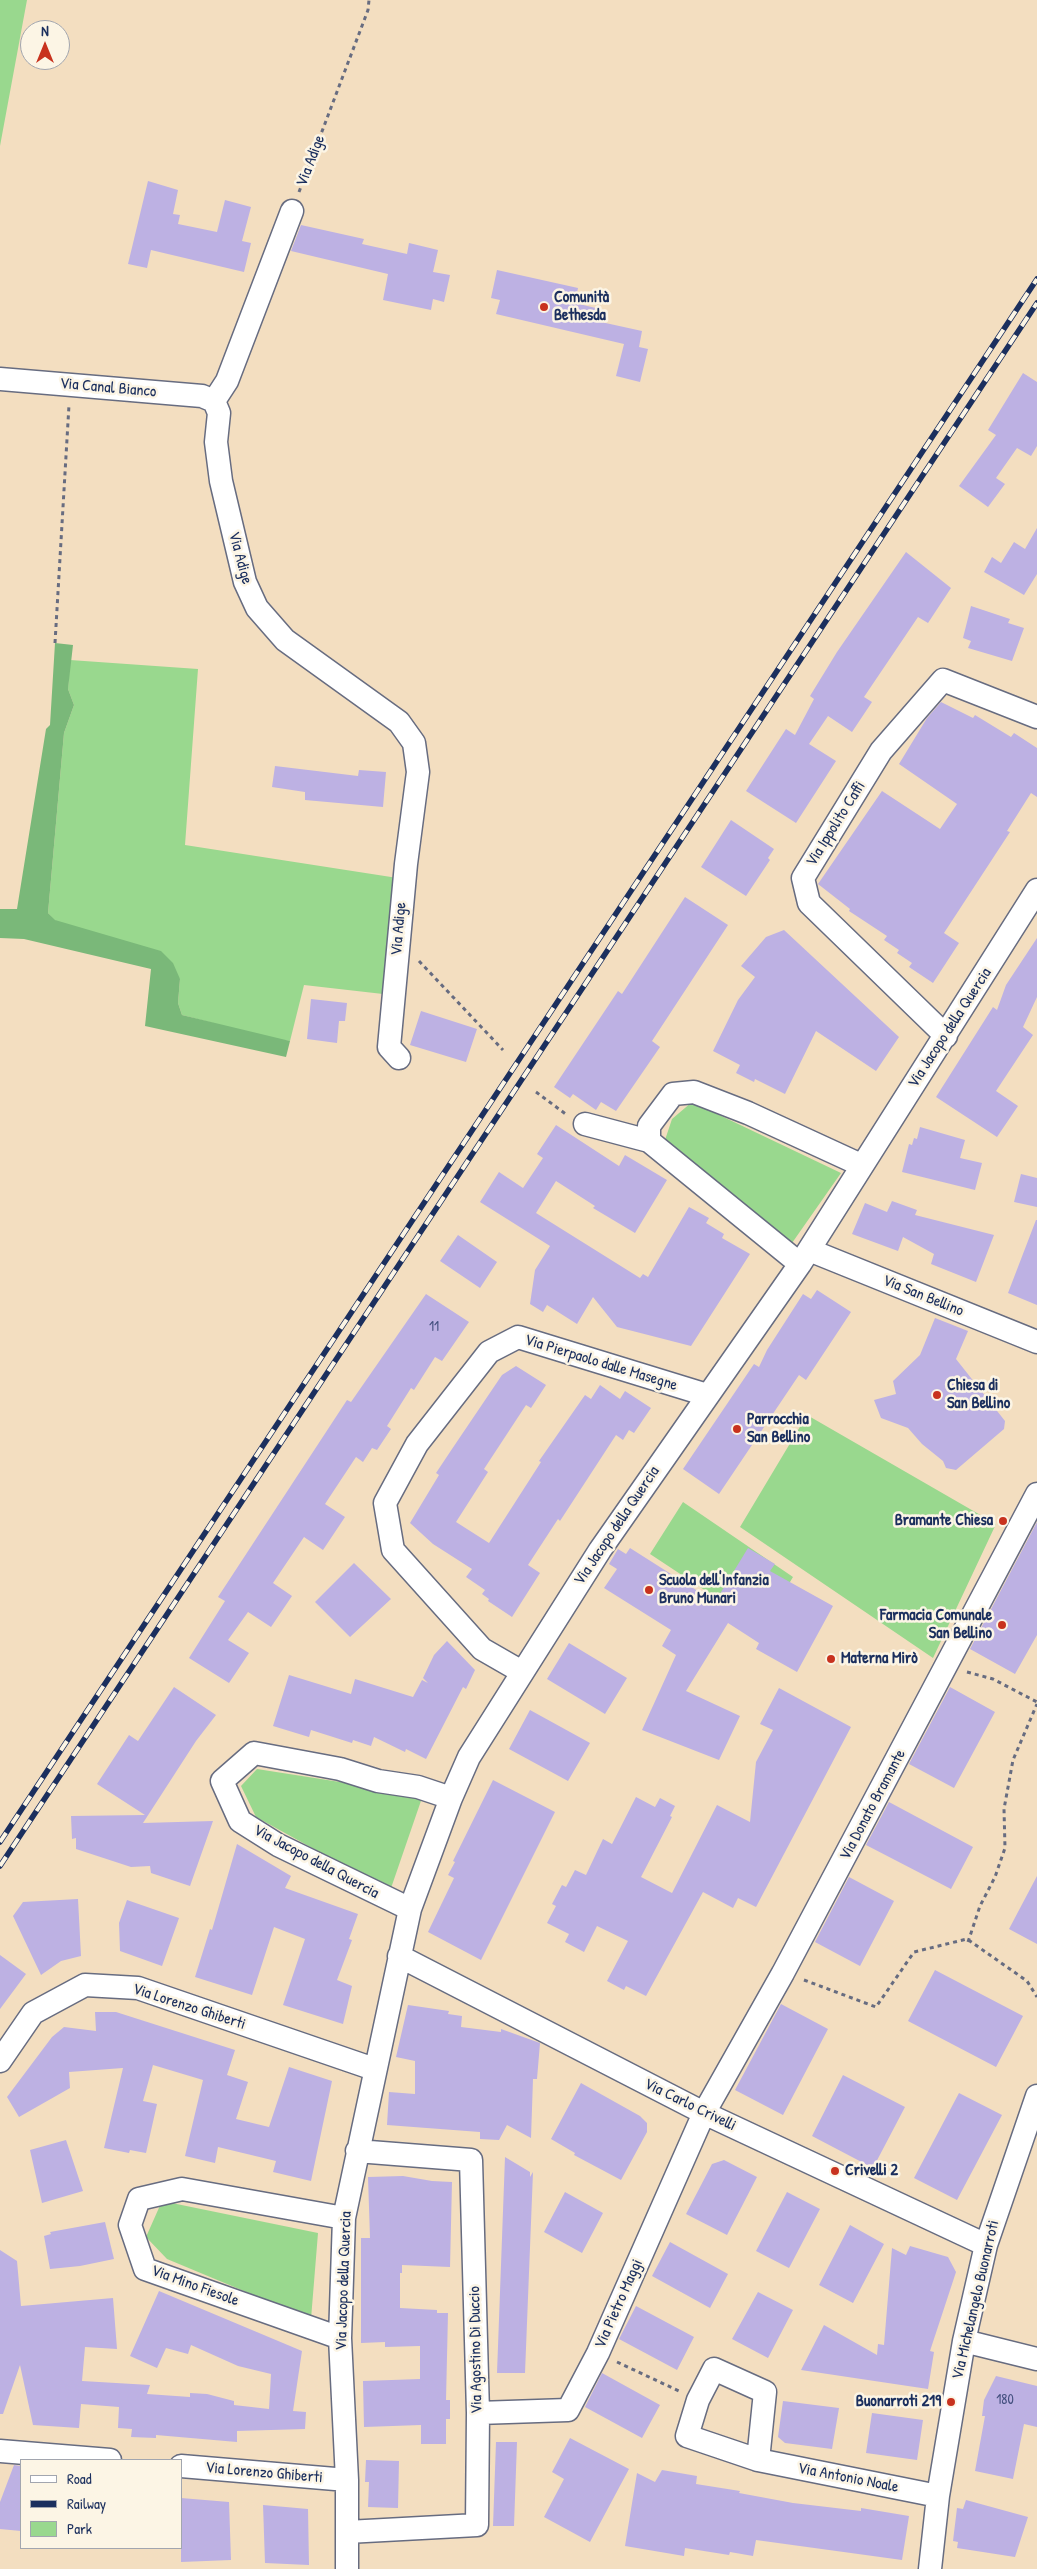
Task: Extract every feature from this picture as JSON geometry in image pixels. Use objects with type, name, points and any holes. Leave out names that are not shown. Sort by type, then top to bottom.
[{"type":"street","points":[[214,401],[227,381],[292,211]]},
{"type":"street","name":"Via Canal Bianco","points":[[0,379],[202,396],[214,401]]},
{"type":"street","name":"Via Adige","points":[[214,401],[219,413],[216,442],[221,481],[245,582],[257,608],[285,640],[399,722],[414,743],[418,772],[406,864],[389,1047],[399,1058]]},
{"type":"street","name":"Via Ippolito Caffi","points":[[946,1036],[808,903],[803,878],[881,751],[944,680],[1037,716]]},
{"type":"street","name":"Via Jacopo della Quercia","points":[[347,2569],[347,2480],[340,2338],[344,2218],[374,2069],[410,1909],[451,1798],[469,1757],[600,1550],[805,1257],[861,1165],[946,1036],[1037,890]]},
{"type":"street","points":[[648,1141],[649,1126],[673,1094],[694,1092],[748,1112],[861,1165]]},
{"type":"street","points":[[585,1124],[648,1141],[805,1257]]},
{"type":"street","name":"Via San Bellino","points":[[805,1257],[1037,1342]]},
{"type":"street","name":"Via Pierpaolo dalle Masegne","points":[[522,1672],[482,1649],[393,1550],[384,1503],[416,1444],[489,1352],[518,1337],[584,1360],[677,1385],[707,1396]]},
{"type":"street","name":"Via Donato Bramante","points":[[704,2113],[783,1973],[947,1666],[1030,1525],[1037,1494]]},
{"type":"street","name":"Via Jacopo della Quercia","points":[[410,1909],[278,1845],[240,1821],[222,1781],[254,1753],[340,1769],[378,1781],[418,1787],[451,1798]]},
{"type":"street","name":"Via Carlo Crivelli","points":[[399,1956],[704,2113],[986,2245]]},
{"type":"street","name":"Via Lorenzo Ghiberti","points":[[0,2061],[33,2013],[86,1985],[138,1988],[374,2069]]},
{"type":"street","name":"Via Michelangelo Buonarroti","points":[[930,2569],[938,2496],[964,2341],[986,2245],[1037,2096]]},
{"type":"street","name":"Via Pietro Maggi","points":[[478,2413],[568,2410],[598,2353],[704,2113]]},
{"type":"street","name":"Via Agostino Di Duccio","points":[[347,2532],[477,2525],[478,2413],[471,2160],[357,2151]]},
{"type":"street","name":"Via Mino Fiesole","points":[[340,2338],[145,2269],[130,2225],[139,2199],[182,2189],[344,2218]]},
{"type":"street","points":[[964,2341],[1037,2358]]},
{"type":"street","name":"Via Antonio Noale","points":[[758,2460],[765,2392],[714,2369],[698,2400],[687,2436],[758,2460],[938,2496]]},
{"type":"street","points":[[0,2451],[98,2459]]},
{"type":"street","name":"Via Lorenzo Ghiberti","points":[[182,2466],[347,2480]]},
{"type":"path","name":"Via Adige","points":[[292,211],[368,10],[370,0]]},
{"type":"path","points":[[55,643],[71,385]]},
{"type":"path","name":"Via Adige","points":[[416,958],[503,1050]]},
{"type":"path","points":[[536,1092],[562,1112]]},
{"type":"path","points":[[947,1666],[993,1679],[1037,1703],[1013,1760],[1004,1809],[1006,1848],[995,1877],[980,1906],[968,1942]]},
{"type":"path","points":[[783,1973],[876,2007],[914,1952],[967,1939],[968,1942],[1027,1981],[1037,1997]]},
{"type":"path","points":[[598,2353],[698,2400]]},
{"type":"green space","points":[[0,0],[27,0],[23,20],[20,20],[20,38],[0,146]]},
{"type":"green space","points":[[55,643],[73,645],[68,689],[74,705],[64,733],[48,913],[55,920],[161,951],[173,963],[180,979],[178,1003],[182,1015],[290,1041],[286,1057],[145,1026],[151,969],[24,939],[0,938],[0,909],[17,909],[46,729],[50,725]]},
{"type":"green space","points":[[70,660],[198,669],[185,845],[404,879],[383,994],[304,985],[290,1041],[274,1039],[182,1015],[178,1003],[180,979],[54,920],[48,913],[64,733],[74,705],[68,689]]},
{"type":"green space","points":[[692,1102],[841,1173],[792,1243],[664,1143],[672,1119]]},
{"type":"green space","points":[[807,1415],[996,1524],[933,1658],[740,1527]]},
{"type":"green space","points":[[683,1502],[793,1577],[762,1628],[650,1554]]},
{"type":"green space","points":[[257,1769],[423,1795],[390,1891],[256,1817],[241,1786]]},
{"type":"green space","points":[[162,2201],[318,2233],[311,2319],[167,2259],[146,2237]]},
{"type":"building","points":[[148,181],[178,190],[173,214],[180,215],[178,224],[217,232],[225,200],[251,207],[242,241],[251,243],[244,272],[151,250],[147,268],[128,264]]},
{"type":"building","points":[[301,225],[364,239],[362,244],[407,254],[409,243],[438,250],[433,272],[450,275],[444,302],[433,299],[431,310],[383,300],[388,274],[291,251]]},
{"type":"building","name":"Comunità Bethesda","points":[[497,270],[578,288],[575,303],[604,310],[601,322],[642,331],[639,347],[648,349],[640,382],[616,376],[624,344],[496,314],[500,300],[491,298]]},
{"type":"building","points":[[1023,373],[1037,382],[1037,446],[1031,456],[1017,448],[996,478],[1005,484],[988,507],[959,486],[996,435],[988,430]]},
{"type":"building","points":[[1037,528],[1037,574],[1024,595],[984,572],[992,557],[1001,563],[1014,542],[1025,549]]},
{"type":"building","points":[[906,552],[951,588],[928,623],[918,617],[864,697],[872,702],[852,732],[828,716],[809,744],[836,761],[796,823],[746,791],[786,729],[795,735],[814,699],[810,696],[837,652]]},
{"type":"building","points":[[971,606],[1010,619],[1008,623],[1024,628],[1012,661],[968,648],[971,641],[963,638]]},
{"type":"building","points":[[941,702],[973,718],[975,715],[1011,737],[1014,733],[1037,748],[1037,797],[1031,793],[1007,831],[1010,832],[944,933],[959,943],[933,983],[909,967],[912,963],[897,953],[899,950],[884,940],[887,936],[849,911],[850,909],[818,884],[882,791],[940,829],[957,804],[899,764],[927,718]]},
{"type":"building","points":[[275,766],[358,776],[359,770],[386,772],[383,807],[305,800],[305,792],[272,787]]},
{"type":"building","points":[[731,820],[774,849],[768,858],[770,860],[746,896],[701,867]]},
{"type":"building","points":[[685,897],[728,925],[652,1041],[660,1047],[616,1111],[601,1102],[596,1110],[573,1094],[570,1098],[554,1087],[618,991],[622,994]]},
{"type":"building","points":[[784,930],[899,1037],[876,1071],[816,1031],[785,1094],[755,1079],[754,1082],[736,1073],[740,1065],[713,1051],[738,1000],[755,977],[741,966],[766,937]]},
{"type":"building","points":[[1037,938],[1037,997],[1023,1027],[1033,1035],[996,1091],[1018,1106],[997,1137],[936,1097],[993,1007],[997,1010],[1006,985]]},
{"type":"building","points":[[311,999],[347,1003],[345,1021],[339,1021],[337,1043],[307,1039]]},
{"type":"building","points":[[421,1011],[477,1029],[466,1062],[410,1045]]},
{"type":"building","points":[[556,1125],[619,1166],[625,1155],[667,1180],[635,1233],[593,1208],[595,1206],[556,1181],[536,1213],[640,1278],[643,1274],[648,1277],[689,1207],[709,1218],[706,1223],[724,1234],[722,1238],[750,1254],[691,1346],[617,1327],[593,1297],[577,1324],[547,1305],[543,1312],[530,1304],[535,1270],[550,1246],[480,1202],[499,1172],[523,1188],[543,1158],[537,1154]]},
{"type":"building","points":[[920,1127],[965,1140],[960,1158],[982,1163],[975,1190],[902,1172],[909,1144],[912,1145],[914,1138],[917,1139]]},
{"type":"building","points":[[1021,1174],[1037,1178],[1037,1207],[1014,1202]]},
{"type":"building","points":[[892,1201],[917,1210],[915,1215],[994,1235],[976,1282],[931,1264],[934,1254],[903,1237],[898,1251],[852,1234],[865,1203],[887,1212]]},
{"type":"building","points":[[1037,1220],[1037,1305],[1008,1293]]},
{"type":"building","points":[[458,1235],[497,1262],[480,1288],[440,1261]]},
{"type":"building","points":[[817,1290],[851,1312],[806,1380],[799,1375],[719,1494],[683,1469],[754,1364],[759,1367],[767,1350],[803,1294],[811,1299]]},
{"type":"building","points":[[426,1294],[469,1322],[442,1361],[435,1357],[414,1390],[411,1388],[387,1426],[391,1429],[377,1450],[372,1448],[363,1462],[356,1457],[325,1504],[345,1517],[323,1550],[304,1537],[273,1583],[292,1596],[271,1627],[248,1612],[228,1640],[249,1653],[229,1683],[189,1658],[225,1601],[218,1597],[347,1400],[351,1402]]},
{"type":"building","name":"Chiesa di San Bellino","points":[[935,1318],[968,1331],[956,1359],[1005,1421],[1004,1429],[956,1470],[946,1468],[943,1461],[922,1444],[908,1428],[881,1418],[874,1400],[896,1394],[893,1381],[920,1355]]},
{"type":"building","points":[[516,1366],[546,1385],[531,1408],[526,1405],[484,1469],[488,1472],[456,1522],[489,1543],[541,1462],[539,1461],[585,1395],[591,1399],[600,1385],[620,1399],[625,1391],[651,1408],[634,1433],[629,1430],[623,1440],[616,1435],[560,1521],[558,1519],[528,1565],[540,1573],[512,1617],[488,1601],[489,1599],[482,1594],[485,1590],[466,1577],[472,1569],[433,1544],[410,1523],[439,1475],[436,1473],[452,1449],[502,1375]]},
{"type":"building","points":[[1037,1522],[1037,1635],[1015,1674],[970,1649]]},
{"type":"building","points":[[630,1548],[715,1602],[748,1548],[775,1564],[770,1571],[833,1606],[797,1672],[756,1649],[759,1643],[728,1623],[686,1691],[740,1716],[719,1760],[642,1730],[676,1655],[662,1646],[671,1630],[604,1588],[617,1569],[609,1564],[618,1549],[626,1554]]},
{"type":"building","points":[[354,1563],[391,1599],[350,1637],[315,1602]]},
{"type":"building","points":[[447,1641],[475,1670],[466,1689],[463,1687],[426,1759],[406,1749],[405,1752],[374,1737],[371,1746],[353,1740],[352,1743],[311,1730],[309,1737],[273,1726],[289,1675],[351,1694],[355,1679],[413,1697],[422,1680],[428,1683],[423,1678],[434,1655]]},
{"type":"building","points":[[569,1643],[627,1678],[605,1714],[547,1679]]},
{"type":"building","points":[[174,1687],[216,1715],[196,1741],[143,1823],[213,1821],[190,1886],[151,1873],[150,1866],[131,1867],[76,1849],[76,1838],[72,1839],[71,1816],[145,1815],[97,1784],[129,1735],[138,1741]]},
{"type":"building","points":[[950,1687],[995,1712],[954,1788],[909,1764]]},
{"type":"building","points":[[779,1688],[851,1727],[756,1907],[738,1898],[733,1908],[703,1892],[646,1996],[626,1986],[624,1990],[607,1981],[628,1941],[597,1926],[584,1952],[565,1942],[569,1934],[547,1923],[556,1906],[552,1904],[562,1885],[566,1887],[575,1870],[586,1875],[603,1839],[612,1844],[636,1797],[655,1807],[660,1798],[675,1806],[670,1816],[672,1817],[641,1877],[672,1893],[717,1805],[750,1822],[756,1762],[773,1730],[760,1724]]},
{"type":"building","points":[[530,1710],[590,1743],[568,1781],[509,1749]]},
{"type":"building","points":[[493,1780],[555,1812],[481,1960],[428,1932],[454,1878],[448,1875],[455,1862],[453,1861]]},
{"type":"building","points":[[889,1802],[973,1847],[951,1889],[866,1845]]},
{"type":"building","points":[[237,1844],[291,1876],[285,1888],[358,1914],[349,1939],[352,1940],[337,1980],[352,1986],[343,2024],[283,2005],[305,1939],[274,1927],[252,1995],[195,1977],[210,1929],[212,1930]]},
{"type":"building","points":[[1037,1876],[1037,1944],[1009,1929]]},
{"type":"building","points":[[849,1877],[894,1901],[860,1966],[815,1942]]},
{"type":"building","points":[[78,1899],[81,1956],[61,1961],[41,1975],[13,1916],[23,1902]]},
{"type":"building","points":[[127,1900],[179,1918],[162,1966],[120,1951],[119,1923]]},
{"type":"building","points":[[0,1955],[26,1974],[0,2009]]},
{"type":"building","points":[[935,1970],[1023,2016],[996,2067],[908,2021]]},
{"type":"building","points":[[781,2004],[828,2029],[783,2115],[735,2090]]},
{"type":"building","points":[[408,2005],[449,2011],[448,2014],[462,2016],[461,2027],[501,2032],[501,2029],[540,2043],[537,2079],[533,2079],[531,2138],[507,2125],[499,2140],[480,2139],[480,2132],[387,2125],[389,2092],[415,2094],[415,2061],[396,2057]]},
{"type":"building","points":[[95,2012],[116,2012],[235,2050],[227,2075],[248,2082],[236,2119],[269,2127],[289,2067],[332,2081],[311,2181],[273,2172],[276,2161],[218,2147],[215,2163],[185,2156],[203,2080],[153,2065],[143,2101],[157,2104],[146,2153],[130,2150],[129,2153],[104,2148],[123,2068],[69,2072],[70,2088],[19,2117],[7,2097],[52,2037],[64,2027],[96,2031]]},
{"type":"building","points":[[843,2075],[905,2107],[873,2168],[812,2136]]},
{"type":"building","points":[[581,2083],[640,2116],[647,2123],[647,2132],[621,2180],[574,2155],[575,2153],[551,2139]]},
{"type":"building","points":[[959,2093],[1002,2115],[957,2200],[914,2178]]},
{"type":"building","points":[[66,2140],[83,2191],[42,2203],[30,2150]]},
{"type":"building","points":[[505,2157],[530,2172],[530,2177],[533,2172],[525,2373],[497,2373]]},
{"type":"building","points":[[724,2160],[757,2177],[727,2235],[686,2214],[712,2164]]},
{"type":"building","points":[[403,2176],[452,2182],[450,2267],[402,2265],[402,2273],[400,2273],[400,2308],[437,2310],[437,2313],[448,2313],[446,2400],[450,2400],[450,2419],[446,2419],[446,2444],[421,2444],[421,2425],[364,2427],[363,2381],[420,2379],[420,2346],[385,2347],[385,2342],[361,2343],[361,2238],[370,2238],[368,2177]]},
{"type":"building","points":[[565,2192],[603,2213],[582,2253],[544,2232]]},
{"type":"building","points":[[787,2192],[820,2209],[789,2268],[756,2251]]},
{"type":"building","points":[[105,2222],[114,2259],[80,2266],[50,2269],[44,2236],[51,2234],[50,2232]]},
{"type":"building","points":[[850,2225],[884,2244],[853,2303],[819,2285]]},
{"type":"building","points":[[670,2242],[728,2274],[710,2308],[652,2276]]},
{"type":"building","points":[[910,2246],[948,2257],[956,2272],[930,2351],[934,2352],[928,2389],[801,2370],[824,2325],[877,2355],[878,2344],[884,2345],[892,2248],[906,2255]]},
{"type":"building","points":[[0,2250],[17,2261],[21,2306],[113,2298],[117,2349],[85,2347],[82,2381],[150,2385],[147,2394],[190,2397],[190,2393],[207,2394],[234,2401],[234,2405],[269,2409],[271,2374],[238,2366],[191,2345],[188,2354],[166,2348],[157,2368],[130,2356],[159,2291],[302,2351],[293,2411],[306,2412],[305,2429],[237,2431],[237,2442],[156,2435],[156,2438],[131,2437],[132,2429],[118,2428],[119,2407],[81,2404],[79,2428],[33,2425],[20,2365],[3,2414],[0,2414]]},
{"type":"building","points":[[758,2292],[793,2310],[768,2358],[732,2339]]},
{"type":"building","points":[[636,2306],[694,2337],[677,2370],[619,2339]]},
{"type":"building","points":[[602,2373],[660,2405],[642,2438],[585,2407]]},
{"type":"building","points":[[996,2376],[1037,2386],[1037,2427],[1024,2424],[1013,2479],[975,2471],[985,2416],[982,2416],[984,2400]]},
{"type":"building","points":[[783,2401],[839,2408],[832,2449],[785,2443],[778,2437]]},
{"type":"building","points":[[872,2413],[923,2420],[917,2460],[866,2453]]},
{"type":"building","points":[[570,2438],[629,2469],[590,2542],[544,2517],[564,2479],[552,2472]]},
{"type":"building","points":[[496,2442],[517,2442],[514,2526],[493,2526]]},
{"type":"building","points":[[366,2460],[399,2461],[398,2508],[368,2507],[369,2482],[365,2482]]},
{"type":"building","points":[[14,2465],[20,2466],[20,2531],[0,2529],[0,2502]]},
{"type":"building","points":[[662,2470],[697,2476],[696,2484],[740,2491],[739,2493],[793,2503],[861,2511],[861,2508],[909,2516],[902,2560],[756,2540],[753,2556],[730,2552],[729,2555],[685,2548],[684,2556],[625,2546],[637,2473],[655,2482]]},
{"type":"building","points":[[182,2498],[229,2502],[231,2560],[181,2562]]},
{"type":"building","points":[[966,2500],[1028,2517],[1015,2557],[957,2548],[958,2542],[953,2541],[957,2508],[963,2509]]},
{"type":"building","points":[[263,2505],[308,2509],[309,2565],[265,2563]]},
{"type":"railway","points":[[0,1842],[1037,279]]},
{"type":"railway","points":[[0,1866],[1037,303]]},
{"type":"place","name":"Comunità Bethesda","points":[[544,307]]},
{"type":"place","name":"Chiesa di San Bellino","points":[[937,1395]]},
{"type":"place","name":"Parrocchia San Bellino","points":[[737,1429]]},
{"type":"place","name":"Bramante Chiesa","points":[[1003,1521]]},
{"type":"place","name":"Scuola dell'Infanzia Bruno Munari","points":[[649,1590]]},
{"type":"place","name":"Farmacia Comunale San Bellino","points":[[1002,1625]]},
{"type":"place","name":"Materna Mirò","points":[[831,1659]]},
{"type":"place","name":"Crivelli 2","points":[[835,2171]]},
{"type":"place","name":"Buonarroti 219","points":[[951,2402]]}]
